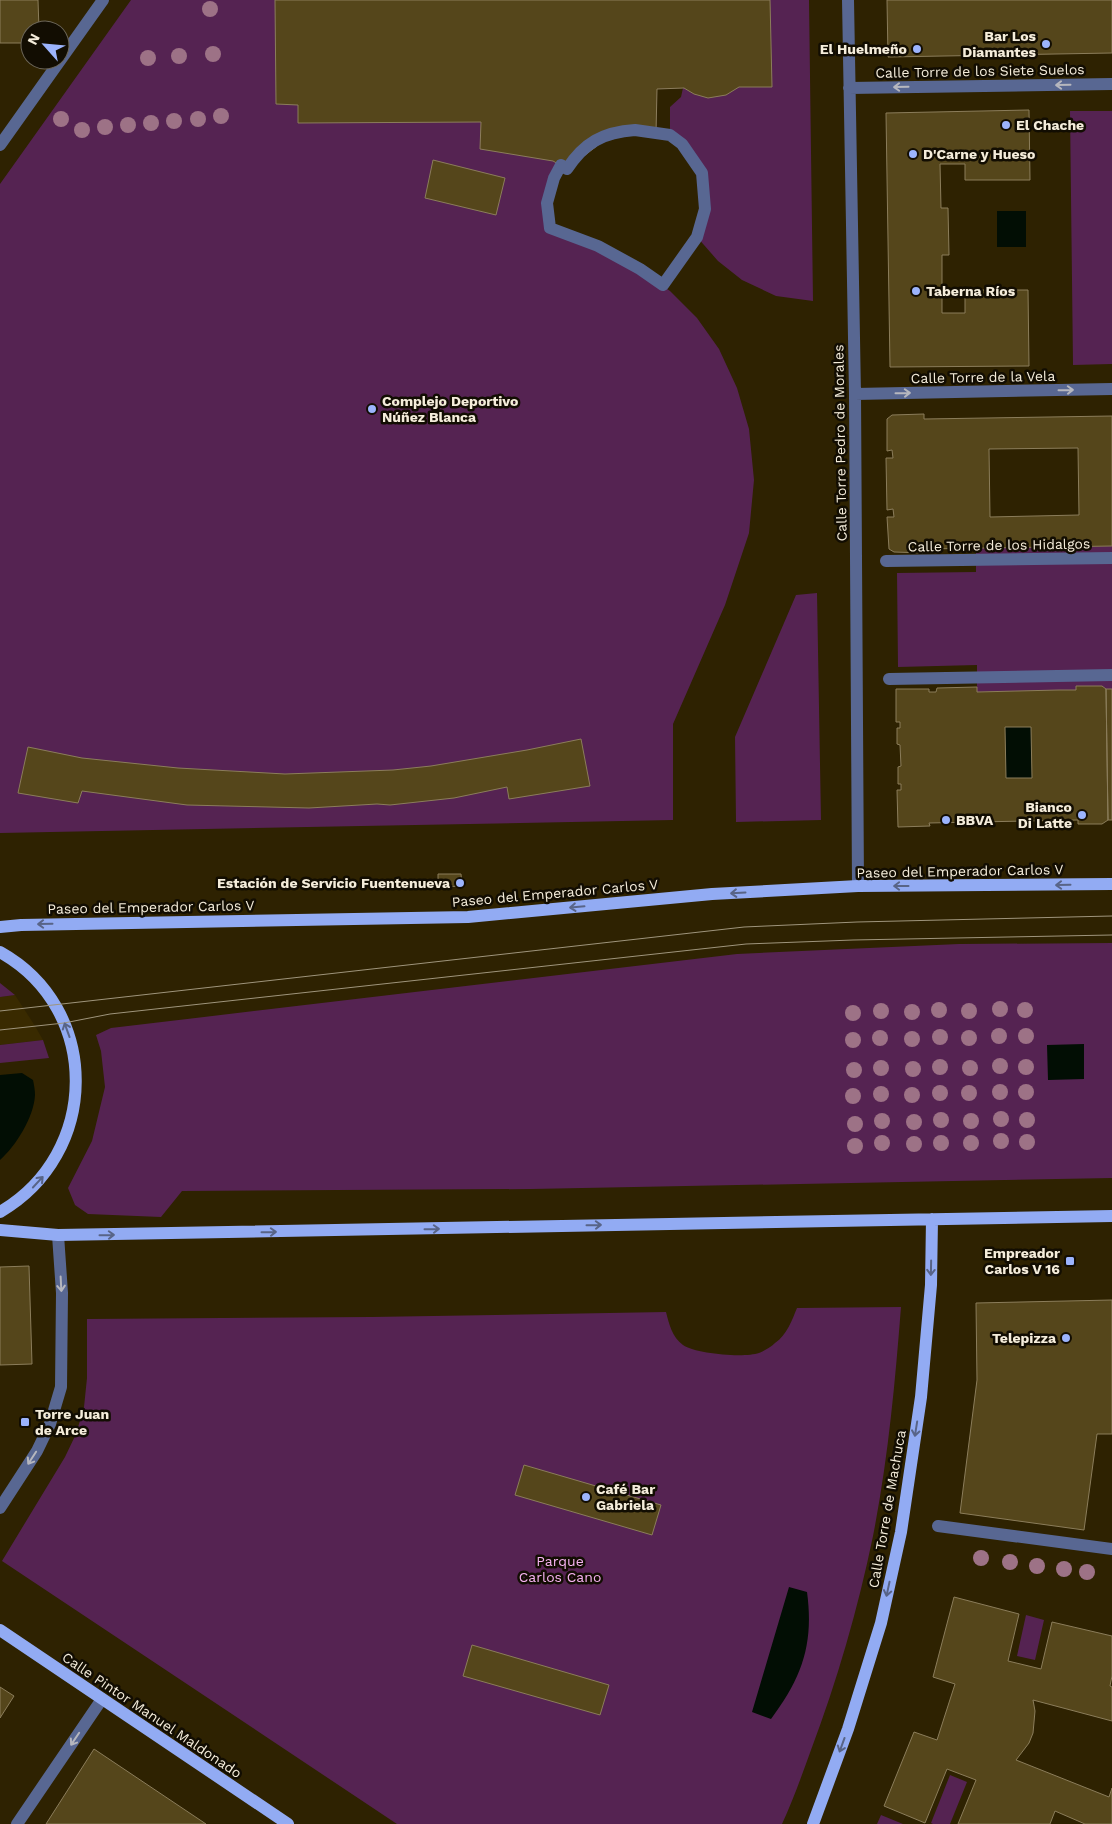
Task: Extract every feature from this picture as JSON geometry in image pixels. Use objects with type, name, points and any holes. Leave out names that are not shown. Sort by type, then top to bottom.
[{"type":"main road","name":"Paseo del Emperador Carlos V","points":[[0,927],[20,925],[468,917],[712,894],[858,886],[1112,884]]},
{"type":"main road","points":[[0,952],[27,971],[43,987],[55,1005],[71,1041],[76,1076],[75,1103],[69,1129],[58,1153],[30,1191],[0,1212]]},
{"type":"main road","points":[[0,1230],[58,1235],[1112,1216]]},
{"type":"main road","name":"Calle Torre de Machuca","points":[[813,1824],[848,1729],[878,1632],[901,1532],[921,1398],[931,1285],[932,1219]]},
{"type":"main road","name":"Calle Pintor Manuel Maldonado","points":[[0,1630],[288,1824]]},
{"type":"street","points":[[0,145],[104,0]]},
{"type":"street","name":"Calle Torre Pedro de Morales","points":[[848,0],[855,394],[858,886]]},
{"type":"street","name":"Calle Torre de los Siete Suelos","points":[[849,88],[1112,84]]},
{"type":"street","points":[[635,130],[670,135],[682,144],[702,173],[705,209],[697,237],[662,285],[640,269],[598,246],[550,228],[547,203],[560,165],[567,169],[584,148],[604,135],[635,130]]},
{"type":"street","name":"Calle Torre de la Vela","points":[[855,394],[1112,390]]},
{"type":"street","name":"Calle Torre de los Hidalgos","points":[[886,562],[1112,558]]},
{"type":"street","points":[[889,678],[1112,675]]},
{"type":"street","points":[[0,1508],[37,1451],[50,1424],[61,1387],[62,1293],[58,1235]]},
{"type":"street","points":[[938,1526],[1112,1549]]},
{"type":"street","points":[[17,1824],[102,1699]]},
{"type":"shaded area","points":[[997,211],[1026,211],[1026,247],[997,247]]},
{"type":"shaded area","points":[[1005,727],[1031,727],[1032,778],[1006,778]]},
{"type":"shaded area","points":[[15,995],[43,1040],[0,1045],[0,997]]},
{"type":"shaded area","points":[[1084,1044],[1084,1079],[1048,1080],[1047,1045]]},
{"type":"shaded area","points":[[22,1073],[33,1080],[34,1104],[28,1122],[18,1139],[0,1160],[0,1075]]},
{"type":"shaded area","points":[[789,1587],[807,1592],[809,1628],[807,1644],[798,1675],[782,1704],[771,1719],[752,1712]]},
{"type":"green space","name":"Complejo Deportivo Núñez Blanca","points":[[131,0],[809,0],[813,301],[776,296],[742,280],[718,261],[697,237],[702,173],[670,135],[670,107],[681,97],[683,88],[657,89],[656,133],[615,132],[554,178],[550,228],[640,269],[670,291],[697,318],[719,349],[737,388],[749,429],[754,480],[749,533],[725,605],[673,724],[673,820],[0,833],[0,184]]},
{"type":"green space","points":[[1070,111],[1112,111],[1112,364],[1073,365]]},
{"type":"green space","points":[[1112,546],[1112,689],[1106,689],[1101,686],[1076,686],[1076,690],[977,692],[977,665],[898,667],[897,573],[976,572],[976,548]]},
{"type":"green space","points":[[817,593],[821,820],[736,822],[735,737],[796,595]]},
{"type":"green space","points":[[1112,943],[1112,1178],[531,1189],[182,1191],[161,1217],[88,1214],[75,1205],[68,1188],[92,1141],[105,1087],[101,1051],[96,1035],[111,1028],[737,954],[959,944]]},
{"type":"green space","points":[[0,983],[15,995],[0,997]]},
{"type":"green space","points":[[43,1040],[49,1058],[0,1063],[0,1045]]},
{"type":"green space","name":"Parque Carlos Cano","points":[[901,1307],[887,1450],[867,1563],[854,1618],[830,1698],[782,1824],[397,1824],[2,1561],[65,1457],[76,1434],[84,1407],[87,1378],[87,1319],[666,1312],[674,1334],[683,1345],[709,1353],[743,1355],[759,1353],[779,1340],[789,1327],[797,1308]]},
{"type":"green space","points":[[1026,1615],[1044,1620],[1035,1660],[1017,1656]]},
{"type":"green space","points":[[950,1775],[967,1782],[950,1824],[933,1824],[931,1823]]},
{"type":"green space","points":[[881,1815],[903,1824],[877,1824]]},
{"type":"building","points":[[0,0],[38,0],[39,20],[20,20],[20,43],[0,43]]},
{"type":"building","points":[[275,0],[770,0],[772,87],[739,87],[726,95],[708,98],[694,94],[684,88],[657,89],[656,133],[615,132],[567,169],[553,161],[480,149],[481,122],[298,123],[298,105],[276,104]]},
{"type":"building","points":[[887,0],[1112,0],[1112,53],[888,57]]},
{"type":"building","points":[[1029,110],[1030,180],[965,180],[965,164],[940,164],[941,208],[948,208],[949,255],[942,255],[942,313],[965,313],[965,290],[1028,290],[1029,366],[890,367],[886,113]]},
{"type":"building","points":[[433,160],[505,178],[496,215],[425,198]]},
{"type":"building","points":[[924,414],[924,419],[1112,416],[1112,546],[925,549],[925,553],[894,552],[889,549],[887,517],[894,517],[893,509],[887,510],[886,458],[893,458],[892,450],[887,451],[887,419],[892,415]],"holes":[[[1078,448],[1079,515],[990,517],[989,449]]]},
{"type":"building","points":[[1076,686],[1102,686],[1106,689],[1108,820],[1102,824],[1078,824],[1078,820],[929,823],[930,826],[898,827],[897,790],[901,790],[901,784],[898,784],[898,767],[901,766],[900,745],[897,744],[897,728],[900,728],[900,722],[896,722],[896,689],[929,689],[929,692],[936,692],[937,688],[977,687],[977,692],[1076,690]],"holes":[[[1005,727],[1031,727],[1032,778],[1006,778]]]},
{"type":"building","points":[[1106,689],[1112,689],[1112,820],[1108,820]]},
{"type":"building","points":[[581,739],[590,786],[509,799],[507,787],[454,798],[390,805],[309,808],[187,805],[82,791],[78,803],[18,793],[28,747],[82,758],[178,768],[285,774],[393,770],[431,766]]},
{"type":"building","points":[[438,874],[461,874],[462,886],[438,887]]},
{"type":"building","points":[[29,1266],[32,1364],[0,1365],[0,1267]]},
{"type":"building","points":[[1112,1300],[1112,1434],[1097,1434],[1084,1530],[960,1513],[977,1380],[976,1303]]},
{"type":"building","points":[[524,1465],[661,1505],[652,1535],[515,1495]]},
{"type":"building","points":[[954,1597],[1019,1614],[1008,1661],[1041,1669],[1052,1622],[1112,1636],[1112,1676],[1110,1686],[1112,1687],[1112,1721],[1033,1700],[1035,1711],[1033,1733],[1029,1743],[1016,1760],[1109,1797],[1112,1788],[1112,1824],[1085,1824],[1055,1811],[1050,1824],[958,1824],[976,1780],[947,1769],[925,1823],[884,1806],[914,1732],[937,1740],[955,1684],[933,1677]]},
{"type":"building","points":[[472,1645],[609,1685],[600,1715],[463,1676]]},
{"type":"building","points":[[0,1687],[14,1696],[0,1718]]},
{"type":"building","points":[[94,1749],[206,1824],[46,1824]]},
{"type":"tram line","points":[[0,1011],[744,927],[857,922],[1112,916]]},
{"type":"tram line","points":[[0,1030],[64,1023],[110,1014],[746,944],[1112,935]]},
{"type":"place","name":"Bar Los Diamantes","points":[[1046,44]]},
{"type":"place","name":"El Huelmeño","points":[[917,49]]},
{"type":"place","name":"El Chache","points":[[1006,125]]},
{"type":"place","name":"D'Carne y Hueso","points":[[913,154]]},
{"type":"place","name":"Taberna Ríos","points":[[916,291]]},
{"type":"place","name":"Complejo Deportivo Núñez Blanca","points":[[372,409]]},
{"type":"place","name":"Bianco Di Latte","points":[[1082,815]]},
{"type":"place","name":"BBVA","points":[[946,820]]},
{"type":"place","name":"Estación de Servicio Fuentenueva","points":[[460,883]]},
{"type":"place","name":"Empreador Carlos V 16","points":[[1070,1261]]},
{"type":"place","name":"Telepizza","points":[[1066,1338]]},
{"type":"place","name":"Torre Juan de Arce","points":[[25,1422]]},
{"type":"place","name":"Café Bar Gabriela","points":[[586,1497]]}]
